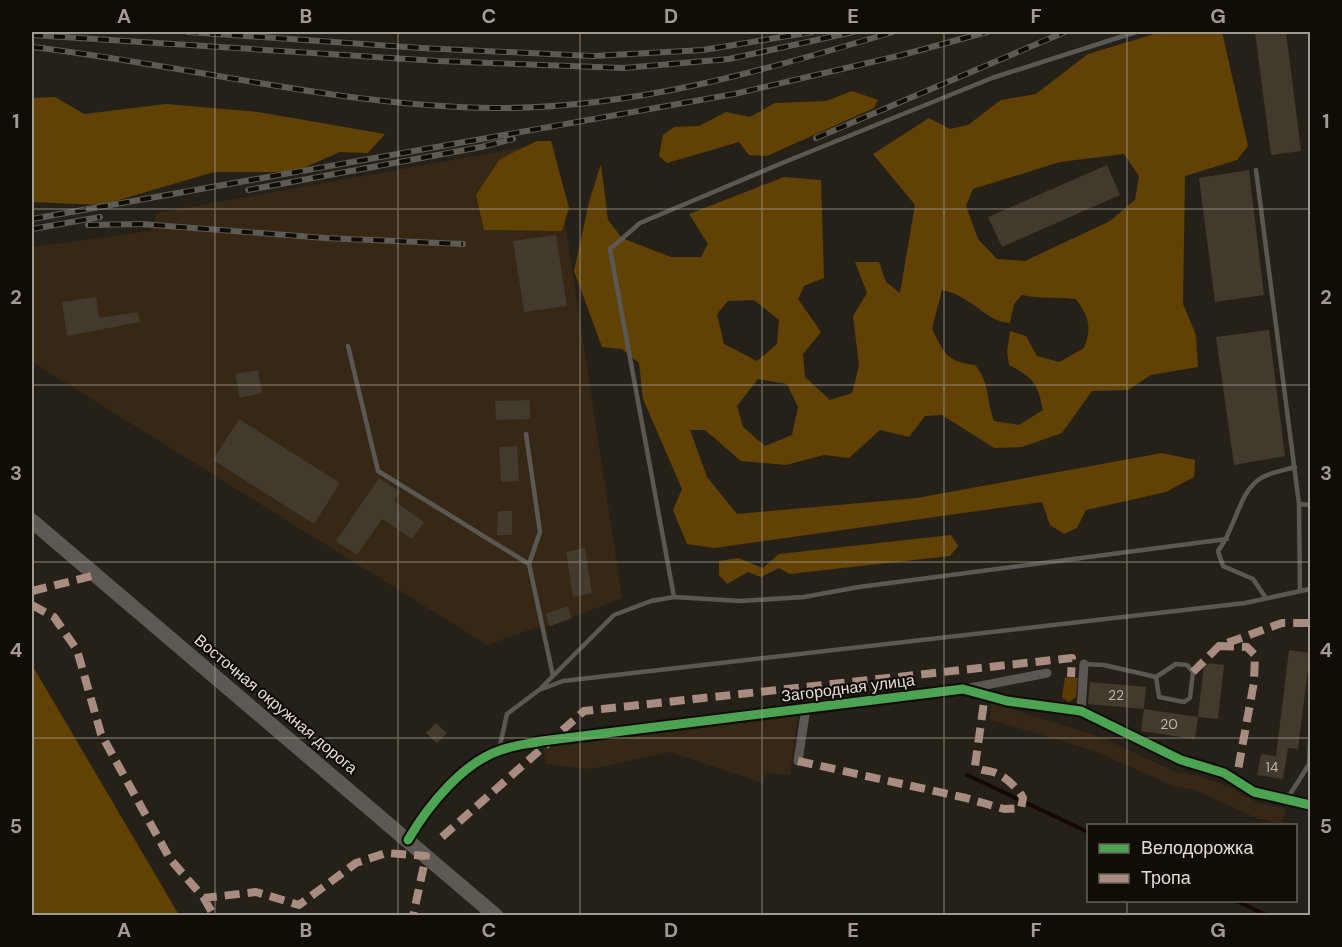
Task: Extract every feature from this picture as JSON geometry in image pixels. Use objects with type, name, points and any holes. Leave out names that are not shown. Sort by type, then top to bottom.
[{"type":"main road","name":"Восточная окружная дорога","points":[[32,521],[496,915]]},
{"type":"street","points":[[1081,711],[1084,664]]},
{"type":"street","points":[[963,689],[1047,673]]},
{"type":"street","name":"Загородная улица","points":[[408,840],[421,817],[462,773],[499,750],[542,741],[963,689],[1008,701],[1081,711],[1181,760],[1224,773],[1254,792],[1311,805]]},
{"type":"street","points":[[798,761],[806,708]]},
{"type":"lane","points":[[674,597],[609,249],[640,223],[787,161],[992,78],[1136,32]]},
{"type":"lane","points":[[1256,170],[1299,504],[1300,591]]},
{"type":"lane","points":[[348,346],[378,471],[529,564]]},
{"type":"lane","points":[[526,434],[540,531],[529,564],[553,676]]},
{"type":"lane","points":[[1266,598],[1253,579],[1223,566],[1218,551],[1227,539],[1246,489],[1263,476],[1295,467]]},
{"type":"lane","points":[[1299,504],[1311,505]]},
{"type":"lane","points":[[499,750],[507,714],[539,690],[614,615],[651,601],[674,597],[740,601],[804,597],[859,587],[1227,539]]},
{"type":"lane","points":[[539,690],[563,681],[1266,598],[1311,589]]},
{"type":"lane","points":[[1084,664],[1104,665],[1156,677],[1176,664],[1187,665],[1193,672],[1190,698],[1184,702],[1159,697],[1156,677]]},
{"type":"lane","points":[[1287,799],[1309,766],[1311,740]]},
{"type":"shaded area","points":[[1161,32],[1222,32],[1248,146],[1237,160],[1185,176],[1183,304],[1196,335],[1198,367],[1151,375],[1128,390],[1092,391],[1062,433],[1022,447],[994,448],[942,415],[925,416],[909,437],[880,430],[849,458],[824,455],[786,465],[741,461],[705,430],[690,430],[707,477],[737,514],[917,498],[1162,453],[1195,460],[1194,477],[1166,492],[1086,510],[1077,528],[1064,534],[1050,525],[1042,502],[714,548],[687,544],[673,510],[682,489],[643,399],[639,363],[622,349],[602,347],[574,271],[589,202],[601,164],[608,220],[622,238],[671,257],[701,257],[708,244],[689,214],[784,177],[821,180],[824,278],[804,286],[798,299],[821,332],[803,354],[805,377],[830,400],[852,393],[859,366],[853,316],[867,293],[855,262],[879,262],[886,282],[900,293],[915,205],[873,154],[929,118],[950,129],[968,125],[1001,100],[1036,94],[1088,54]],"holes":[[[1124,154],[1139,176],[1135,200],[1110,221],[1025,261],[997,259],[978,239],[966,206],[973,189],[1060,162]],[[942,290],[961,297],[1001,322],[1010,323],[1014,304],[1022,295],[1076,299],[1088,322],[1088,334],[1084,348],[1059,362],[1037,356],[1026,336],[1010,331],[1007,351],[1009,365],[1024,373],[1033,382],[1043,410],[1019,425],[994,421],[980,372],[975,365],[952,359],[943,350],[932,329]],[[754,300],[779,320],[777,344],[757,361],[724,344],[717,314],[728,301]],[[758,379],[787,384],[798,407],[792,435],[765,446],[743,427],[737,406]]]},
{"type":"shaded area","points":[[852,91],[878,100],[874,108],[767,156],[749,155],[739,142],[667,163],[659,156],[663,135],[674,127],[699,126],[726,112],[750,117],[775,103],[826,101]]},
{"type":"shaded area","points":[[55,97],[84,114],[166,104],[258,112],[385,134],[368,153],[340,152],[294,172],[214,172],[102,205],[32,202],[32,98]]},
{"type":"shaded area","points":[[537,141],[551,141],[569,208],[562,231],[484,230],[476,195],[500,159]]},
{"type":"shaded area","points":[[553,142],[622,598],[550,626],[535,628],[487,645],[32,362],[32,247],[150,231],[157,213]]},
{"type":"shaded area","points":[[951,535],[958,546],[950,556],[790,574],[779,568],[761,577],[748,572],[727,584],[719,575],[719,561],[738,558],[763,568],[779,554]]},
{"type":"shaded area","points":[[32,665],[179,915],[32,915]]},
{"type":"shaded area","points":[[1065,677],[1078,678],[1076,697],[1069,702],[1062,698]]},
{"type":"shaded area","points":[[992,703],[1103,738],[1176,772],[1200,776],[1231,788],[1258,803],[1286,809],[1281,824],[1254,817],[1195,790],[1173,786],[1095,751],[989,719]]},
{"type":"shaded area","points":[[798,715],[790,775],[766,773],[763,783],[670,752],[592,769],[546,764],[543,748]]},
{"type":"building","points":[[1255,32],[1286,32],[1301,151],[1271,155]]},
{"type":"building","points":[[1107,165],[1120,195],[1002,247],[988,217]]},
{"type":"building","points":[[1249,170],[1264,295],[1215,302],[1199,178]]},
{"type":"building","points":[[556,235],[567,306],[524,312],[513,241]]},
{"type":"building","points":[[96,297],[99,318],[138,312],[140,322],[67,336],[62,302]]},
{"type":"building","points":[[1269,330],[1285,456],[1234,465],[1216,337]]},
{"type":"building","points":[[258,370],[262,393],[240,398],[235,374]]},
{"type":"building","points":[[530,400],[530,419],[496,420],[495,401]]},
{"type":"building","points":[[239,419],[340,483],[314,524],[213,460]]},
{"type":"building","points":[[517,446],[519,481],[501,482],[499,447]]},
{"type":"building","points":[[379,478],[400,492],[394,501],[424,522],[412,539],[382,519],[357,555],[336,541]]},
{"type":"building","points":[[498,511],[512,511],[512,535],[497,535]]},
{"type":"building","points":[[585,548],[592,593],[573,597],[566,552]]},
{"type":"building","points":[[568,606],[572,618],[550,626],[545,614]]},
{"type":"building","points":[[1289,650],[1310,653],[1298,749],[1288,748],[1283,779],[1257,775],[1261,754],[1276,756]]},
{"type":"building","points":[[1204,663],[1224,665],[1218,719],[1198,717]]},
{"type":"building","points":[[1090,682],[1146,687],[1144,709],[1088,704]]},
{"type":"building","points":[[1144,709],[1198,717],[1195,739],[1141,731]]},
{"type":"building","points":[[436,723],[447,733],[437,743],[426,733]]},
{"type":"waterway","points":[[967,775],[1087,832]]},
{"type":"waterway","points":[[1239,902],[1268,916]]},
{"type":"railway","points":[[188,32],[421,48],[593,56],[703,50],[812,32]]},
{"type":"railway","points":[[32,35],[438,61],[624,68],[729,59],[853,32]]},
{"type":"railway","points":[[32,47],[319,93],[435,106],[494,108],[545,107],[646,95],[746,73],[893,32]]},
{"type":"railway","points":[[32,219],[734,94],[902,55],[987,32]]},
{"type":"railway","points":[[816,138],[1065,32]]},
{"type":"railway","points":[[248,190],[481,147],[513,139]]},
{"type":"railway","points":[[32,229],[100,217]]},
{"type":"railway","points":[[88,225],[141,224],[325,238],[463,244]]},
{"type":"marked path","points":[[32,591],[96,575]]},
{"type":"marked path","points":[[32,605],[54,617],[77,650],[101,734],[170,859],[204,898],[256,892],[299,905],[356,863],[386,853],[426,856],[413,916]]},
{"type":"marked path","points":[[1193,672],[1219,646],[1282,623],[1310,623]]},
{"type":"marked path","points":[[1219,646],[1247,647],[1255,655],[1254,682],[1236,781]]},
{"type":"marked path","points":[[442,837],[584,711],[1072,658],[1071,677]]},
{"type":"marked path","points":[[798,761],[966,798],[1004,809],[1021,808],[1023,798],[1010,782],[1002,776],[975,766],[985,695]]},
{"type":"marked path","points":[[204,898],[214,916]]},
{"type":"cycle path","points":[[408,840],[436,800],[460,775],[487,756],[511,747],[542,741],[963,689],[1007,701],[1081,711],[1181,760],[1224,773],[1254,792],[1310,805]]}]
